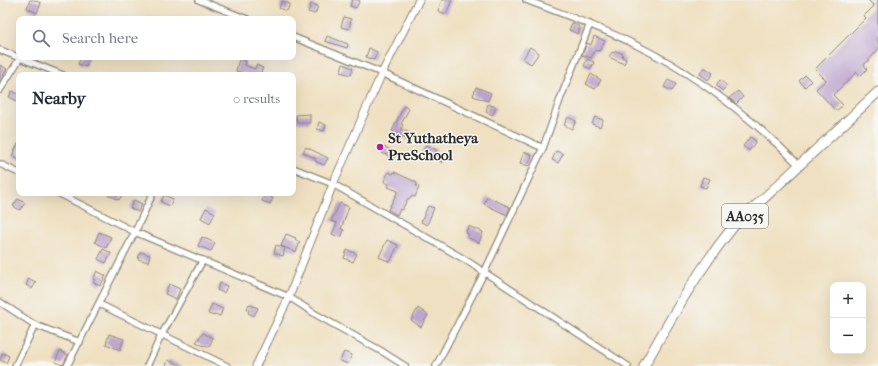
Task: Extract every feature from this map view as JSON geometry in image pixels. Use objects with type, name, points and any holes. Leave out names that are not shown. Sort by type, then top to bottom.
[{"type":"highway","name":"AA035","points":[[644,366],[682,299],[715,250],[733,227],[878,92]]},
{"type":"street","points":[[199,0],[239,16]]},
{"type":"street","points":[[256,366],[289,297],[333,184],[382,73],[419,0]]},
{"type":"street","points":[[526,0],[590,24],[636,45],[686,73],[752,122],[800,166]]},
{"type":"street","points":[[436,366],[484,273],[543,148],[561,97],[590,24]]},
{"type":"street","points":[[296,38],[382,73],[543,148]]},
{"type":"street","points":[[0,50],[16,56]]},
{"type":"street","points":[[0,90],[19,60]]},
{"type":"street","points":[[25,60],[55,72]]},
{"type":"street","points":[[0,164],[16,172]]},
{"type":"street","points":[[296,169],[333,184],[464,259],[628,366]]},
{"type":"street","points":[[64,196],[136,232],[289,297],[316,315],[383,352],[405,366]]},
{"type":"street","points":[[67,366],[136,232],[152,196]]},
{"type":"street","points":[[147,366],[162,334],[203,260]]},
{"type":"street","points":[[0,302],[35,325],[80,342]]},
{"type":"street","points":[[99,304],[227,366]]},
{"type":"street","points":[[15,366],[35,325]]},
{"type":"building","points":[[30,0],[41,3],[37,13],[27,8]]},
{"type":"building","points":[[352,0],[360,0],[356,8],[350,6]]},
{"type":"building","points":[[442,0],[452,0],[446,14],[438,11]]},
{"type":"building","points":[[868,0],[878,0],[878,50],[864,65],[867,69],[860,76],[857,72],[833,95],[843,105],[836,111],[816,89],[826,80],[815,69],[866,18],[864,16],[874,6]]},
{"type":"building","points":[[282,1],[290,4],[287,11],[279,8]]},
{"type":"building","points":[[311,4],[318,6],[315,14],[308,12]]},
{"type":"building","points":[[344,17],[351,19],[349,29],[341,27]]},
{"type":"building","points":[[572,23],[580,27],[578,34],[569,30]]},
{"type":"building","points":[[327,36],[348,44],[347,48],[325,41]]},
{"type":"building","points":[[594,36],[605,41],[599,51],[595,50],[591,58],[582,55],[587,43],[591,45]]},
{"type":"building","points":[[530,47],[539,53],[531,64],[523,59]]},
{"type":"building","points":[[369,48],[377,52],[374,60],[366,57]]},
{"type":"building","points":[[616,51],[623,54],[622,57],[626,59],[624,64],[609,57],[612,52],[614,53]]},
{"type":"building","points":[[587,59],[594,62],[591,69],[584,66]]},
{"type":"building","points":[[80,60],[88,60],[86,67],[78,64]]},
{"type":"building","points":[[239,60],[246,61],[245,65],[255,69],[256,65],[263,68],[261,72],[236,71]]},
{"type":"building","points":[[343,64],[353,68],[351,75],[340,72]]},
{"type":"building","points":[[0,65],[7,69],[0,82]]},
{"type":"building","points":[[704,67],[713,73],[708,80],[700,74]]},
{"type":"building","points":[[591,74],[601,80],[595,89],[586,84]]},
{"type":"building","points":[[805,75],[811,81],[805,87],[799,81]]},
{"type":"building","points":[[668,80],[676,84],[672,91],[664,87]]},
{"type":"building","points":[[720,80],[727,86],[722,91],[716,85]]},
{"type":"building","points":[[476,87],[491,93],[488,101],[473,96]]},
{"type":"building","points":[[12,91],[16,93],[16,100],[9,97]]},
{"type":"building","points":[[738,91],[743,97],[736,104],[729,98]]},
{"type":"building","points":[[488,104],[496,107],[493,115],[486,112]]},
{"type":"building","points":[[404,106],[409,109],[401,124],[403,125],[401,129],[412,134],[409,140],[392,131]]},
{"type":"building","points":[[310,114],[310,123],[297,123],[296,115]]},
{"type":"building","points":[[568,117],[576,121],[572,129],[564,125]]},
{"type":"building","points":[[595,117],[603,120],[600,127],[592,124]]},
{"type":"building","points":[[319,122],[326,125],[324,131],[317,129]]},
{"type":"building","points":[[750,137],[756,141],[749,151],[743,146]]},
{"type":"building","points":[[426,145],[437,150],[435,154],[443,163],[422,152]]},
{"type":"building","points":[[306,147],[328,158],[324,165],[315,161],[316,159],[303,152]]},
{"type":"building","points":[[384,147],[396,152],[394,158],[382,153]]},
{"type":"building","points":[[16,148],[16,158],[12,156]]},
{"type":"building","points":[[556,151],[563,154],[558,163],[552,160]]},
{"type":"building","points":[[524,152],[532,155],[528,166],[520,163]]},
{"type":"building","points":[[388,172],[393,174],[394,172],[416,182],[416,186],[419,187],[415,197],[412,196],[410,199],[408,198],[402,210],[400,209],[397,215],[388,210],[398,191],[388,187],[389,184],[384,182]]},
{"type":"building","points":[[703,177],[710,179],[706,188],[700,186]]},
{"type":"building","points":[[111,196],[121,196],[119,200]]},
{"type":"building","points":[[164,196],[173,199],[170,206],[161,202]]},
{"type":"building","points":[[264,196],[273,198],[270,204],[262,201]]},
{"type":"building","points":[[487,197],[510,207],[507,215],[484,204]]},
{"type":"building","points":[[18,199],[25,203],[20,210],[13,206]]},
{"type":"building","points":[[134,200],[142,204],[138,212],[130,208]]},
{"type":"building","points":[[340,203],[349,207],[341,229],[344,230],[341,238],[332,234],[337,223],[331,221]]},
{"type":"building","points":[[428,206],[434,208],[427,225],[421,222]]},
{"type":"building","points":[[206,208],[215,213],[210,223],[201,218]]},
{"type":"building","points":[[468,226],[483,232],[479,243],[467,237],[469,234],[466,233]]},
{"type":"building","points":[[99,232],[111,237],[106,248],[95,242]]},
{"type":"building","points":[[286,234],[296,238],[295,240],[300,242],[296,252],[281,246]]},
{"type":"building","points":[[202,237],[215,243],[211,251],[198,246]]},
{"type":"building","points":[[387,240],[398,245],[390,262],[379,257]]},
{"type":"building","points":[[276,245],[285,248],[283,256],[274,253]]},
{"type":"building","points":[[103,249],[111,253],[106,263],[98,259]]},
{"type":"building","points":[[347,250],[357,254],[353,262],[344,258]]},
{"type":"building","points":[[140,252],[150,255],[148,262],[138,259]]},
{"type":"building","points":[[97,271],[106,276],[100,286],[93,282]]},
{"type":"building","points":[[29,279],[36,282],[32,289],[26,285]]},
{"type":"building","points":[[220,283],[227,286],[224,293],[217,290]]},
{"type":"building","points":[[169,284],[180,289],[176,299],[165,294]]},
{"type":"building","points":[[212,304],[223,309],[220,316],[208,314]]},
{"type":"building","points":[[249,304],[258,308],[254,316],[248,313],[249,310],[247,309]]},
{"type":"building","points":[[418,308],[428,315],[421,327],[411,320]]},
{"type":"building","points":[[203,333],[213,338],[209,347],[196,342]]},
{"type":"building","points":[[109,334],[124,339],[120,350],[106,344]]},
{"type":"building","points":[[60,351],[68,355],[63,365],[55,362]]},
{"type":"building","points":[[344,352],[352,355],[348,364],[340,361]]},
{"type":"building","points":[[2,353],[9,356],[6,363],[0,360]]},
{"type":"building","points":[[168,360],[183,366],[166,366]]},
{"type":"place","name":"St Yuthatheya PreSchool","points":[[380,147]]}]
